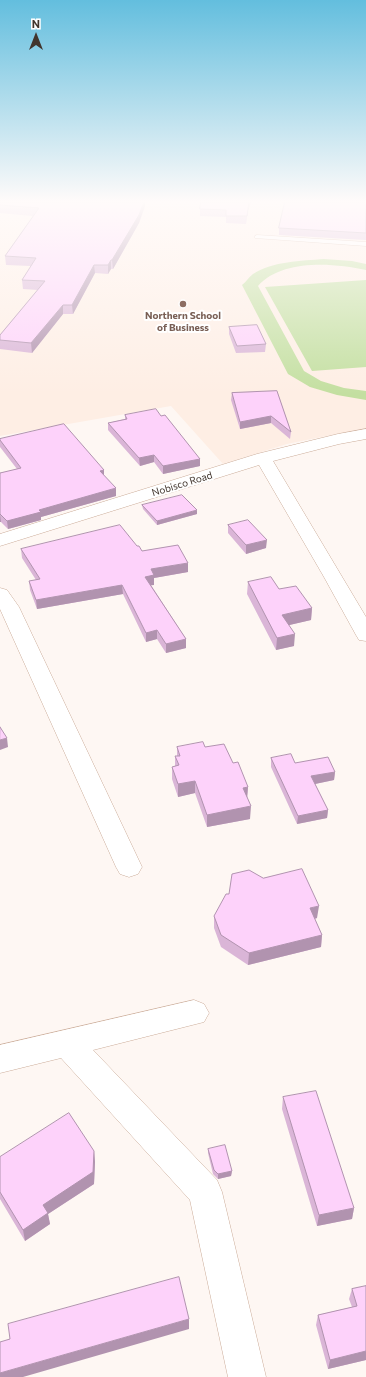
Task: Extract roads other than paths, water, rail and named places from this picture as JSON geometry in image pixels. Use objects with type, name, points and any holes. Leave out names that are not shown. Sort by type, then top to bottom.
[{"type":"street","name":"Nobisco Road","points":[[0,540],[263,458],[338,439],[366,434]]},
{"type":"street","points":[[263,458],[334,577],[366,635]]},
{"type":"street","points":[[0,594],[9,607],[129,868]]},
{"type":"street","points":[[0,1059],[194,1013]]},
{"type":"street","points":[[68,1044],[204,1192],[247,1377]]},
{"type":"place","name":"Northern School of Business","points":[[183,304]]}]
